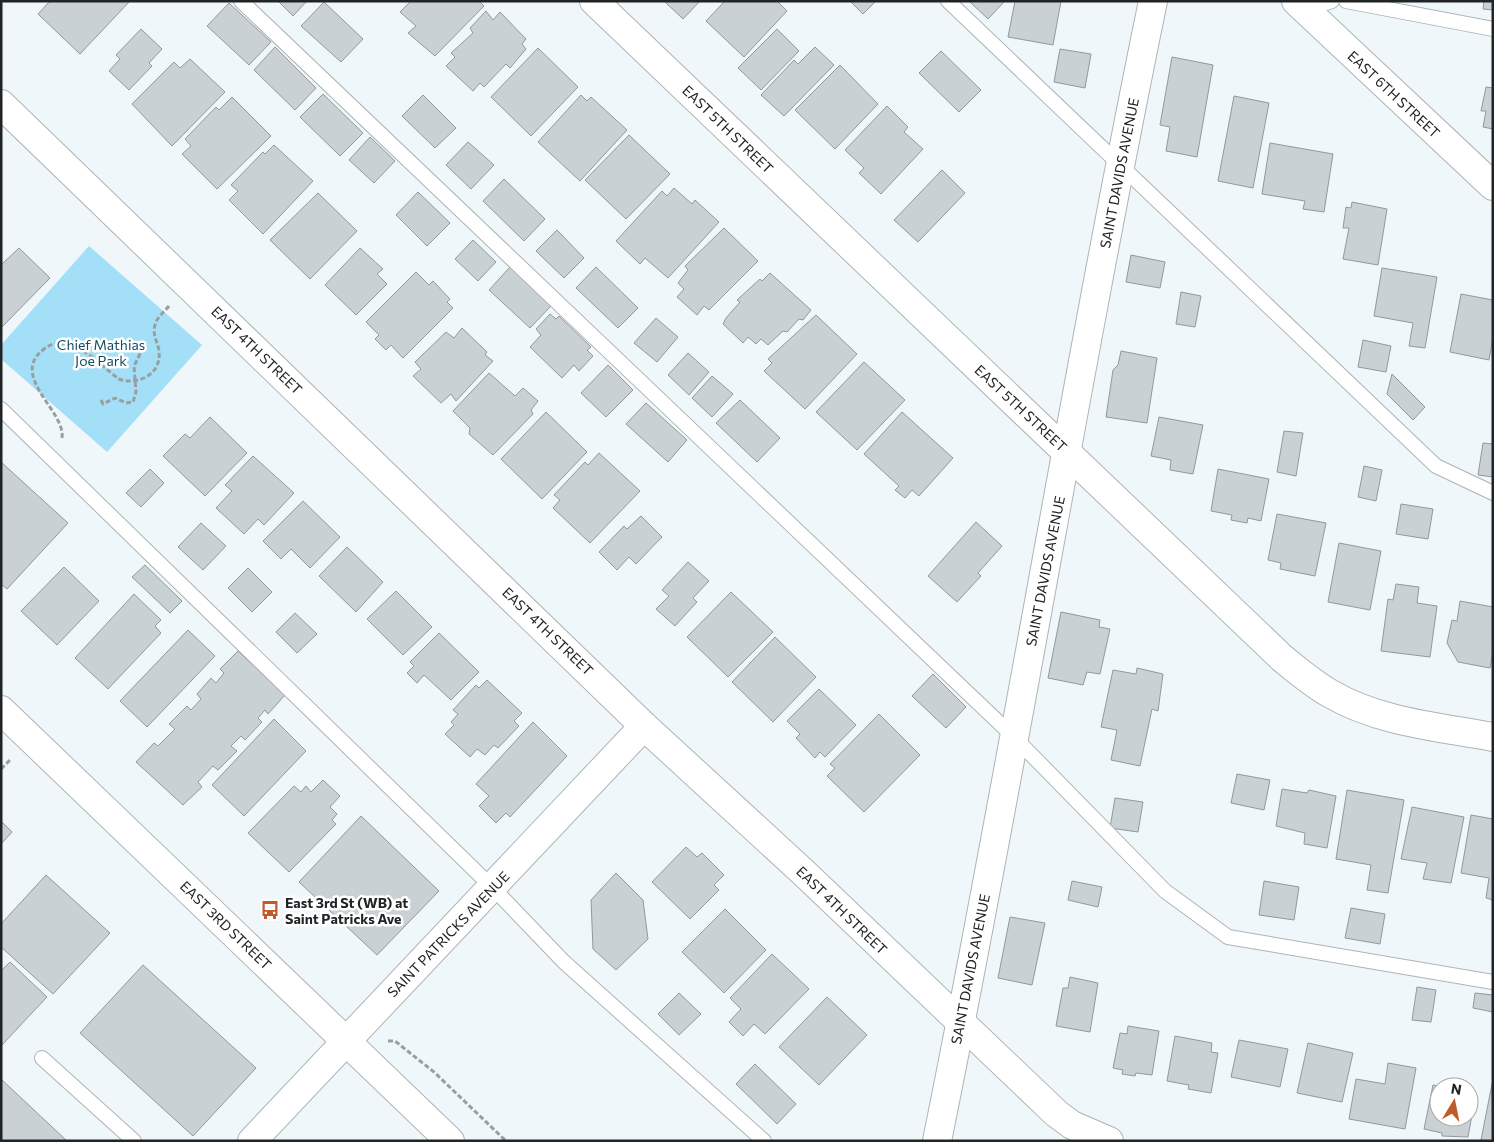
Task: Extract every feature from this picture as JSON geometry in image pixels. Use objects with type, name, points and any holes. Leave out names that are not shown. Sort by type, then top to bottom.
[{"type":"street","name":"EAST 5TH STREET","points":[[594,1],[1282,658],[1332,695],[1362,708],[1393,718],[1493,736]]},
{"type":"street","name":"SAINT DAVIDS AVENUE","points":[[937,1141],[1068,452],[1119,164],[1153,1]]},
{"type":"street","name":"EAST 6TH STREET","points":[[1301,6],[1493,186]]},
{"type":"street","name":"EAST 4TH STREET","points":[[1,104],[644,726],[803,872],[1057,1114],[1072,1125],[1109,1141]]},
{"type":"street","name":"EAST 3RD STREET","points":[[1,710],[450,1141]]},
{"type":"street","name":"SAINT PATRICKS AVENUE","points":[[252,1141],[644,726]]},
{"type":"lane","points":[[241,1],[1014,737],[1165,891],[1228,937],[1493,982]]},
{"type":"lane","points":[[948,1],[1436,466],[1493,493]]},
{"type":"lane","points":[[1301,6],[1332,1]]},
{"type":"lane","points":[[1346,1],[1493,29]]},
{"type":"lane","points":[[1,409],[492,887],[564,962],[764,1141]]},
{"type":"lane","points":[[42,1058],[134,1141]]},
{"type":"path","points":[[54,460],[61,443],[62,432],[59,422],[36,387],[33,376],[34,366],[41,350],[58,342],[74,344],[119,379],[135,382],[149,376],[159,362],[160,350],[154,332],[155,325],[170,306]]},
{"type":"path","points":[[101,400],[103,404],[115,398],[130,404],[135,397],[134,366],[144,348],[136,343]]},
{"type":"path","points":[[1,770],[12,759]]},
{"type":"path","points":[[345,1042],[395,1041],[434,1072],[506,1141]]},
{"type":"green space","name":"Chief Mathias Joe Park","points":[[89,246],[202,345],[107,452],[1,359],[1,345]]},
{"type":"building","points":[[50,1],[130,1],[80,54],[38,14]]},
{"type":"building","points":[[278,1],[307,1],[293,16]]},
{"type":"building","points":[[411,1],[479,1],[484,6],[435,56],[408,33],[416,26],[400,12]]},
{"type":"building","points":[[664,1],[700,1],[683,19]]},
{"type":"building","points":[[725,1],[777,1],[787,11],[744,57],[706,21]]},
{"type":"building","points":[[850,1],[876,1],[863,14]]},
{"type":"building","points":[[969,1],[1005,1],[988,19]]},
{"type":"building","points":[[1015,1],[1061,1],[1053,45],[1008,37]]},
{"type":"building","points":[[1484,1],[1493,1],[1493,10],[1483,9]]},
{"type":"building","points":[[324,2],[363,39],[341,62],[301,26]]},
{"type":"building","points":[[229,3],[271,42],[249,65],[207,26]]},
{"type":"building","points":[[486,11],[493,20],[500,12],[526,39],[522,44],[526,49],[510,68],[506,64],[484,87],[480,83],[473,91],[446,66],[455,57],[451,53],[473,33],[470,28]]},
{"type":"building","points":[[141,29],[162,49],[149,63],[152,66],[129,90],[109,71],[120,59],[116,55]]},
{"type":"building","points":[[777,29],[799,51],[761,90],[738,68]]},
{"type":"building","points":[[275,47],[316,88],[295,110],[254,70]]},
{"type":"building","points":[[815,47],[834,65],[784,116],[761,95],[794,60],[798,64]]},
{"type":"building","points":[[538,48],[578,87],[531,136],[491,97]]},
{"type":"building","points":[[1060,49],[1091,54],[1085,88],[1054,82]]},
{"type":"building","points":[[941,51],[981,90],[959,112],[919,73]]},
{"type":"building","points":[[1172,57],[1213,65],[1197,157],[1166,151],[1170,127],[1160,125]]},
{"type":"building","points":[[190,59],[225,92],[172,146],[132,104],[174,62],[180,68]]},
{"type":"building","points":[[840,65],[878,104],[835,149],[795,110]]},
{"type":"building","points":[[1486,87],[1493,88],[1493,129],[1483,127],[1486,111],[1481,111]]},
{"type":"building","points":[[323,94],[363,133],[340,156],[300,117]]},
{"type":"building","points":[[423,95],[456,128],[435,148],[402,116]]},
{"type":"building","points":[[581,95],[587,101],[591,97],[627,130],[580,181],[538,142]]},
{"type":"building","points":[[1234,96],[1269,103],[1253,188],[1218,181]]},
{"type":"building","points":[[232,97],[271,136],[217,189],[182,154],[191,146],[185,139],[216,107],[219,110]]},
{"type":"building","points":[[887,106],[908,127],[904,132],[923,149],[881,194],[859,173],[864,168],[845,150]]},
{"type":"building","points":[[629,135],[670,174],[626,219],[585,180]]},
{"type":"building","points":[[370,137],[395,161],[374,183],[349,160]]},
{"type":"building","points":[[468,142],[494,165],[471,189],[446,165]]},
{"type":"building","points":[[1270,143],[1333,154],[1324,212],[1303,209],[1305,201],[1262,194]]},
{"type":"building","points":[[274,145],[313,181],[263,234],[229,200],[238,191],[231,185],[263,152],[265,154]]},
{"type":"building","points":[[942,170],[965,193],[918,242],[894,220]]},
{"type":"building","points":[[504,179],[545,219],[524,241],[483,201]]},
{"type":"building","points":[[674,188],[692,204],[695,200],[719,222],[668,278],[645,258],[640,264],[616,241],[662,191],[667,196]]},
{"type":"building","points":[[418,192],[450,223],[427,246],[396,215]]},
{"type":"building","points":[[318,193],[357,231],[310,279],[270,240]]},
{"type":"building","points":[[1352,202],[1387,209],[1378,265],[1343,259],[1349,228],[1343,228],[1346,207],[1351,208]]},
{"type":"building","points":[[724,228],[758,261],[709,310],[704,306],[697,315],[677,297],[684,289],[678,283],[688,270],[685,266]]},
{"type":"building","points":[[557,230],[584,258],[564,278],[536,251]]},
{"type":"building","points":[[473,240],[496,262],[478,281],[455,259]]},
{"type":"building","points":[[19,248],[50,278],[1,328],[1,265]]},
{"type":"building","points":[[360,248],[383,269],[377,274],[387,284],[356,315],[325,285]]},
{"type":"building","points":[[1131,255],[1165,262],[1160,288],[1126,282]]},
{"type":"building","points":[[510,267],[551,306],[530,328],[489,290]]},
{"type":"building","points":[[596,267],[638,308],[618,328],[576,288]]},
{"type":"building","points":[[1382,268],[1437,277],[1425,348],[1409,346],[1413,323],[1374,316]]},
{"type":"building","points":[[416,272],[429,285],[433,281],[450,299],[447,302],[453,308],[403,358],[391,345],[386,350],[375,339],[379,335],[366,322]]},
{"type":"building","points":[[770,273],[811,310],[803,320],[799,319],[787,332],[783,331],[768,345],[761,339],[756,344],[748,337],[743,343],[723,324],[740,302],[737,300],[760,279],[762,281]]},
{"type":"building","points":[[1181,292],[1201,296],[1195,327],[1176,324]]},
{"type":"building","points":[[1461,294],[1493,300],[1493,338],[1489,360],[1450,352]]},
{"type":"building","points":[[550,314],[556,319],[559,316],[591,347],[587,350],[593,356],[579,371],[574,365],[562,378],[530,347],[541,335],[536,329]]},
{"type":"building","points":[[816,315],[857,354],[805,409],[764,371],[772,363],[768,359]]},
{"type":"building","points":[[656,318],[678,337],[657,362],[634,343]]},
{"type":"building","points":[[462,328],[487,352],[485,355],[493,361],[456,401],[451,394],[441,403],[413,376],[421,369],[415,362],[446,332],[454,338]]},
{"type":"building","points":[[1363,340],[1391,346],[1386,372],[1358,367]]},
{"type":"building","points":[[1121,351],[1157,358],[1147,423],[1106,417],[1113,370],[1118,365]]},
{"type":"building","points":[[688,353],[709,372],[689,395],[668,375]]},
{"type":"building","points":[[864,362],[905,400],[857,450],[816,412]]},
{"type":"building","points":[[608,365],[633,390],[606,417],[581,393]]},
{"type":"building","points":[[489,373],[515,396],[523,388],[538,401],[531,410],[533,414],[493,455],[469,434],[470,428],[453,411]]},
{"type":"building","points":[[1392,374],[1425,407],[1413,420],[1387,394]]},
{"type":"building","points":[[712,376],[733,394],[712,417],[692,398]]},
{"type":"building","points":[[740,400],[780,438],[757,462],[716,423]]},
{"type":"building","points":[[646,403],[687,440],[668,462],[626,424]]},
{"type":"building","points":[[546,412],[587,452],[542,499],[501,459]]},
{"type":"building","points":[[902,412],[953,458],[919,496],[912,490],[905,498],[895,490],[899,486],[864,454]]},
{"type":"building","points":[[210,417],[247,453],[205,496],[163,456],[185,434],[190,438]]},
{"type":"building","points":[[1159,417],[1203,425],[1193,474],[1170,470],[1171,460],[1151,456]]},
{"type":"building","points":[[1284,431],[1303,433],[1296,476],[1277,472]]},
{"type":"building","points":[[1483,443],[1493,444],[1493,477],[1478,475]]},
{"type":"building","points":[[599,453],[640,491],[590,543],[553,508],[560,500],[554,495],[585,462],[588,465]]},
{"type":"building","points":[[253,456],[294,493],[264,525],[258,519],[244,534],[216,508],[232,491],[225,485]]},
{"type":"building","points":[[1,462],[68,523],[7,589],[1,584]]},
{"type":"building","points":[[1364,466],[1382,470],[1376,501],[1358,497]]},
{"type":"building","points":[[150,469],[164,483],[141,507],[126,493]]},
{"type":"building","points":[[1218,469],[1269,479],[1261,521],[1248,518],[1247,523],[1231,520],[1232,515],[1211,511]]},
{"type":"building","points":[[303,501],[340,537],[310,568],[291,549],[281,559],[263,541]]},
{"type":"building","points":[[1401,504],[1433,509],[1428,539],[1396,534]]},
{"type":"building","points":[[1277,514],[1326,523],[1315,576],[1280,569],[1281,563],[1268,560]]},
{"type":"building","points":[[641,516],[662,537],[636,564],[629,557],[617,570],[599,552],[624,526],[627,529]]},
{"type":"building","points":[[976,522],[1002,546],[978,573],[981,576],[957,602],[928,576]]},
{"type":"building","points":[[201,523],[226,546],[203,570],[178,547]]},
{"type":"building","points":[[1339,543],[1381,551],[1370,610],[1328,602]]},
{"type":"building","points":[[347,547],[383,582],[356,612],[319,576]]},
{"type":"building","points":[[688,562],[709,581],[693,598],[697,602],[675,626],[656,609],[669,596],[662,590]]},
{"type":"building","points":[[145,565],[182,601],[170,613],[132,577]]},
{"type":"building","points":[[64,567],[99,601],[57,645],[21,611]]},
{"type":"building","points":[[248,568],[272,592],[252,612],[228,588]]},
{"type":"building","points":[[1396,584],[1419,587],[1417,603],[1437,606],[1430,657],[1381,651],[1388,599],[1393,600]]},
{"type":"building","points":[[396,591],[432,627],[403,655],[367,619]]},
{"type":"building","points":[[731,592],[773,632],[728,677],[687,637]]},
{"type":"building","points":[[134,594],[161,620],[155,626],[161,633],[108,689],[75,658]]},
{"type":"building","points":[[1460,601],[1493,607],[1493,652],[1490,668],[1458,662],[1447,643],[1452,620],[1457,621]]},
{"type":"building","points":[[1061,612],[1100,620],[1099,627],[1110,629],[1100,674],[1087,672],[1083,685],[1048,678]]},
{"type":"building","points":[[295,613],[317,634],[297,653],[276,632]]},
{"type":"building","points":[[188,630],[215,656],[147,727],[120,701]]},
{"type":"building","points":[[439,633],[479,672],[451,700],[424,675],[417,683],[407,673],[414,666],[410,662]]},
{"type":"building","points":[[775,637],[816,677],[773,722],[732,682]]},
{"type":"building","points":[[238,651],[285,695],[268,714],[265,710],[258,718],[262,722],[245,740],[241,736],[231,746],[237,751],[218,770],[213,766],[198,782],[202,787],[183,805],[136,762],[154,743],[158,746],[175,729],[169,724],[187,706],[191,710],[201,699],[197,694],[211,678],[216,683],[224,673],[220,669]]},
{"type":"building","points":[[1137,668],[1163,674],[1158,711],[1152,709],[1140,766],[1111,760],[1117,730],[1101,727],[1113,670],[1136,674]]},
{"type":"building","points":[[933,674],[966,707],[946,728],[912,696]]},
{"type":"building","points":[[487,680],[522,713],[514,721],[519,726],[498,748],[494,745],[485,755],[477,749],[470,757],[445,734],[454,725],[451,722],[458,714],[453,710],[476,685],[479,688]]},
{"type":"building","points":[[819,689],[856,725],[825,757],[820,752],[815,758],[796,738],[800,734],[787,721]]},
{"type":"building","points":[[879,714],[920,755],[864,812],[827,776],[835,768],[830,764]]},
{"type":"building","points":[[274,719],[306,751],[244,816],[212,785]]},
{"type":"building","points":[[533,722],[567,756],[510,817],[506,813],[496,823],[479,806],[489,796],[476,784]]},
{"type":"building","points":[[1237,774],[1270,780],[1264,810],[1231,803]]},
{"type":"building","points":[[323,780],[340,796],[330,807],[337,814],[332,820],[336,824],[289,872],[248,833],[294,786],[301,792],[306,786],[311,792]]},
{"type":"building","points":[[1282,789],[1307,793],[1309,790],[1336,796],[1327,848],[1304,844],[1305,833],[1276,826]]},
{"type":"building","points":[[1347,790],[1404,800],[1388,893],[1367,890],[1371,865],[1336,859]]},
{"type":"building","points":[[1115,798],[1143,802],[1138,832],[1110,828]]},
{"type":"building","points":[[1412,807],[1464,817],[1451,883],[1423,879],[1427,863],[1401,859]]},
{"type":"building","points":[[1471,815],[1493,819],[1493,900],[1486,898],[1489,878],[1461,873]]},
{"type":"building","points":[[361,816],[439,891],[377,955],[299,882]]},
{"type":"building","points":[[1,821],[12,832],[1,844]]},
{"type":"building","points":[[686,847],[697,857],[702,853],[724,875],[714,885],[719,890],[690,919],[652,882]]},
{"type":"building","points":[[616,873],[643,900],[648,939],[616,970],[593,949],[591,900]]},
{"type":"building","points":[[46,875],[110,933],[53,994],[1,947],[1,924]]},
{"type":"building","points":[[1072,881],[1102,887],[1098,907],[1068,900]]},
{"type":"building","points":[[1264,881],[1299,887],[1294,920],[1259,915]]},
{"type":"building","points":[[1351,908],[1385,914],[1380,944],[1345,938]]},
{"type":"building","points":[[725,909],[766,950],[724,993],[682,952]]},
{"type":"building","points":[[1010,917],[1045,923],[1032,985],[998,978]]},
{"type":"building","points":[[772,954],[809,989],[765,1034],[754,1024],[743,1036],[729,1022],[741,1009],[730,998]]},
{"type":"building","points":[[10,962],[47,997],[1,1046],[1,971]]},
{"type":"building","points":[[143,965],[256,1068],[193,1136],[80,1033]]},
{"type":"building","points":[[1070,977],[1098,983],[1090,1032],[1056,1026],[1063,988],[1068,988]]},
{"type":"building","points":[[1417,987],[1436,990],[1431,1022],[1412,1020]]},
{"type":"building","points":[[679,993],[701,1014],[679,1035],[658,1014]]},
{"type":"building","points":[[1475,993],[1493,995],[1493,1012],[1473,1008]]},
{"type":"building","points":[[827,997],[867,1035],[819,1085],[779,1047]]},
{"type":"building","points":[[1128,1026],[1159,1031],[1152,1075],[1136,1073],[1135,1076],[1122,1074],[1123,1070],[1113,1068],[1120,1033],[1127,1034]]},
{"type":"building","points":[[1175,1036],[1212,1043],[1211,1052],[1218,1053],[1211,1093],[1188,1089],[1189,1085],[1167,1081]]},
{"type":"building","points":[[1239,1040],[1288,1049],[1280,1087],[1231,1077]]},
{"type":"building","points":[[1308,1043],[1353,1053],[1342,1102],[1297,1093]]},
{"type":"building","points":[[1388,1063],[1416,1068],[1405,1129],[1349,1119],[1356,1079],[1385,1084]]},
{"type":"building","points":[[755,1064],[796,1104],[777,1124],[736,1084]]},
{"type":"building","points":[[1,1079],[67,1141],[1,1141]]},
{"type":"building","points":[[1492,1084],[1493,1141],[1486,1141],[1481,1140]]},
{"type":"building","points":[[1429,1105],[1429,1127],[1470,1127],[1468,1137],[1442,1136],[1442,1133],[1424,1129]]},
{"type":"place","name":"East 3rd St (WB) at Saint Patricks Ave","points":[[270,910]]}]
